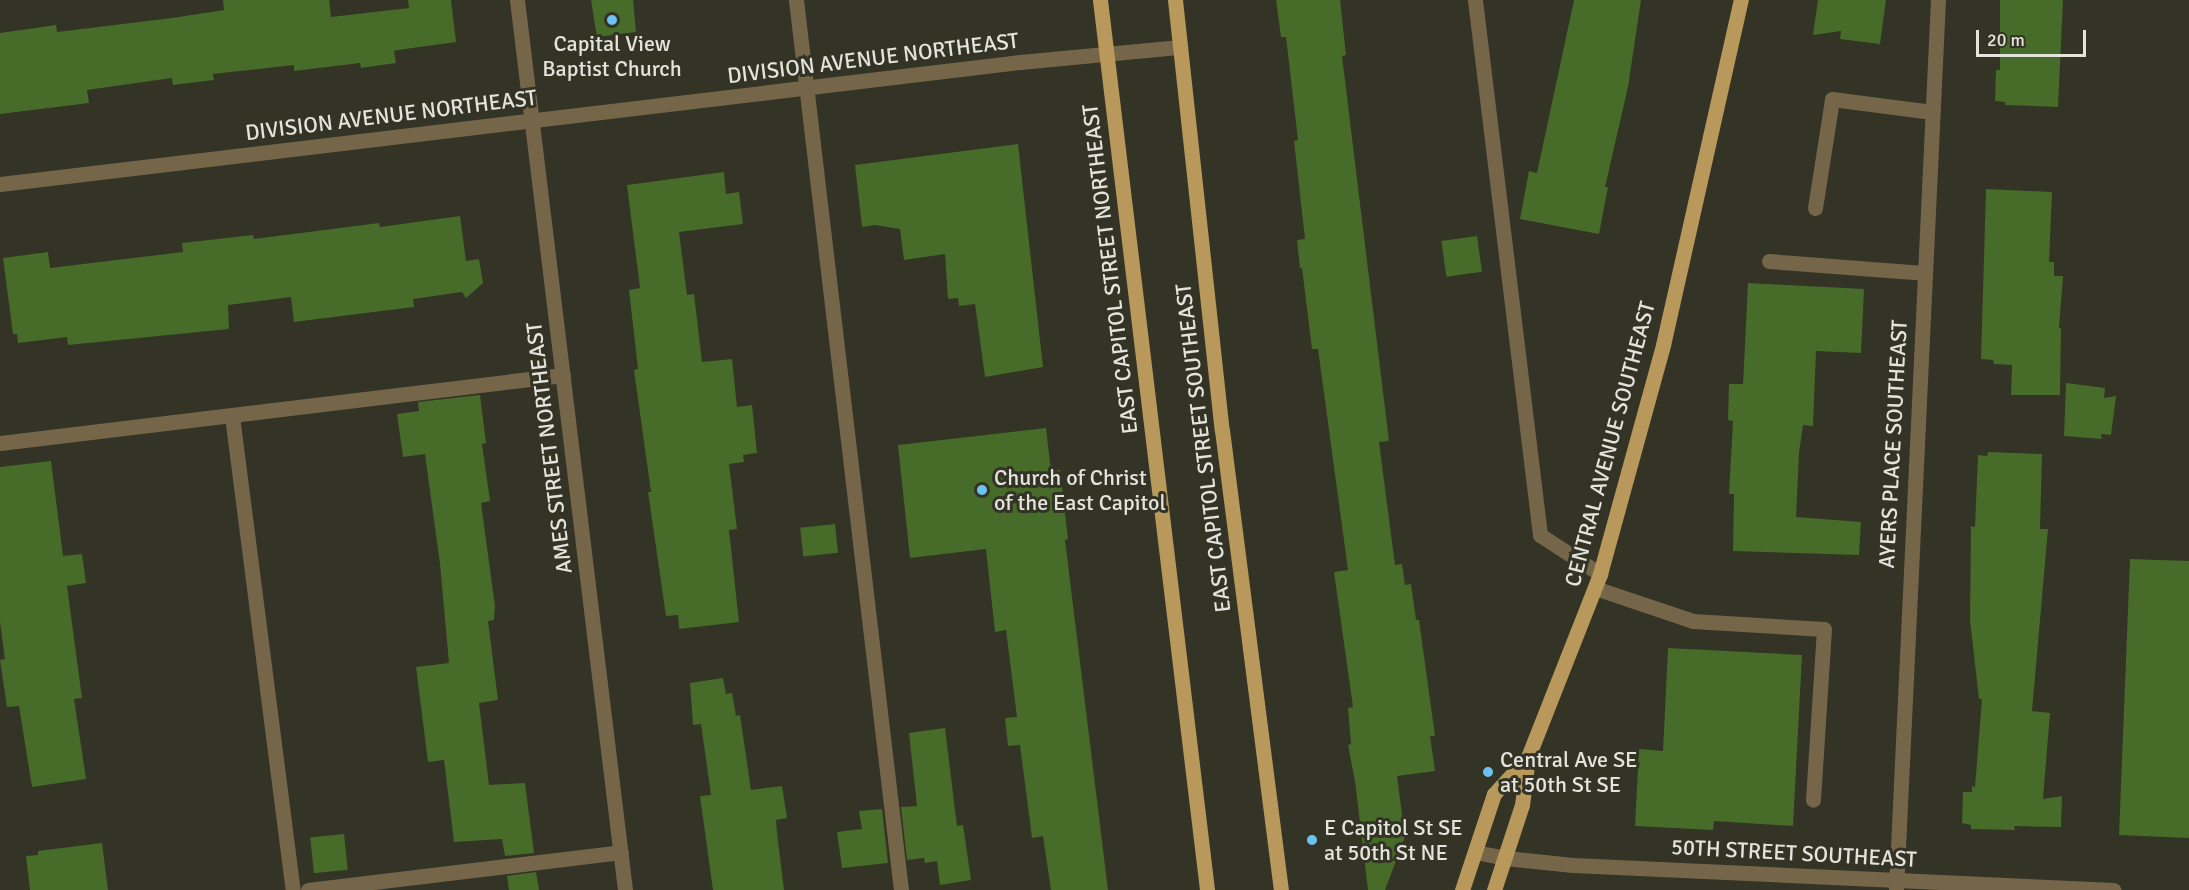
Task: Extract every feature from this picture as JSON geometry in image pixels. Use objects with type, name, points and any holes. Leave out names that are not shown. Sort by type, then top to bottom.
[{"type":"main road","name":"EAST CAPITOL STREET NORTHEAST","points":[[1100,0],[1207,890]]},
{"type":"main road","name":"EAST CAPITOL STREET SOUTHEAST","points":[[1175,0],[1222,430],[1281,890]]},
{"type":"main road","name":"CENTRAL AVENUE SOUTHEAST","points":[[1494,890],[1522,805],[1528,757],[1597,581],[1663,345],[1741,0]]},
{"type":"main road","points":[[1462,890],[1494,794],[1528,757]]},
{"type":"street","name":"AMES STREET NORTHEAST","points":[[517,0],[626,890]]},
{"type":"street","points":[[796,0],[901,890]]},
{"type":"street","points":[[1474,0],[1540,535],[1597,581],[1693,621],[1824,629],[1812,800]]},
{"type":"street","name":"AYERS PLACE SOUTHEAST","points":[[1896,885],[1938,0]]},
{"type":"street","name":"DIVISION AVENUE NORTHEAST","points":[[0,184],[806,88],[1180,47]]},
{"type":"street","points":[[1815,208],[1832,99],[1932,112]]},
{"type":"street","points":[[1770,261],[1924,273]]},
{"type":"street","points":[[0,443],[563,375]]},
{"type":"street","points":[[232,416],[293,890]]},
{"type":"street","points":[[308,890],[621,852]]},
{"type":"street","name":"50TH STREET SOUTHEAST","points":[[1474,852],[1505,858],[1573,865],[1896,885],[2113,890]]},
{"type":"building","points":[[223,0],[329,0],[331,17],[409,8],[408,0],[451,0],[456,42],[394,51],[396,63],[361,68],[360,63],[294,71],[294,65],[213,74],[214,80],[173,85],[172,78],[87,90],[89,103],[0,114],[0,33],[56,25],[57,32],[172,18],[224,10]]},
{"type":"building","points":[[591,0],[633,0],[636,32],[597,37]]},
{"type":"building","points":[[1276,0],[1340,0],[1346,55],[1342,56],[1389,441],[1379,442],[1395,565],[1402,564],[1405,585],[1411,584],[1416,620],[1419,620],[1435,736],[1430,736],[1435,771],[1397,776],[1405,837],[1385,890],[1368,890],[1355,781],[1348,745],[1351,744],[1348,708],[1353,707],[1334,572],[1348,570],[1318,349],[1312,349],[1302,268],[1300,268],[1297,240],[1305,239],[1294,141],[1298,140],[1286,37],[1281,37]]},
{"type":"building","points":[[1574,0],[1641,0],[1628,87],[1605,187],[1608,187],[1599,234],[1520,219],[1529,171],[1537,173]]},
{"type":"building","points":[[1818,0],[1886,0],[1880,44],[1840,39],[1841,31],[1813,35]]},
{"type":"building","points":[[2000,0],[2063,0],[2058,107],[2005,105],[2005,102],[1995,101],[1996,70],[2000,70]]},
{"type":"building","points":[[1018,144],[1043,367],[985,377],[975,304],[959,306],[958,298],[948,299],[945,254],[904,260],[900,229],[875,225],[862,227],[855,165]]},
{"type":"building","points":[[724,172],[726,194],[739,192],[743,224],[679,232],[687,295],[694,294],[702,362],[732,359],[737,407],[752,405],[757,453],[743,455],[744,462],[729,464],[737,529],[729,530],[739,622],[679,629],[678,615],[666,616],[648,492],[651,492],[634,370],[638,369],[629,290],[640,288],[627,185]]},
{"type":"building","points":[[1986,189],[2052,192],[2049,262],[2054,262],[2054,276],[2063,276],[2059,328],[2061,328],[2060,395],[2011,395],[2012,365],[1994,364],[1993,360],[1981,359]]},
{"type":"building","points":[[460,216],[466,261],[479,259],[483,283],[466,298],[462,292],[413,299],[414,307],[294,322],[291,297],[228,305],[229,329],[68,345],[67,337],[18,343],[17,334],[13,334],[3,258],[48,252],[50,268],[183,252],[182,243],[253,235],[254,239],[379,223],[380,227]]},
{"type":"building","points":[[1477,236],[1482,272],[1446,277],[1441,241]]},
{"type":"building","points":[[1748,283],[1864,289],[1861,353],[1816,351],[1813,426],[1803,425],[1799,453],[1796,517],[1861,522],[1859,555],[1733,551],[1734,494],[1729,494],[1733,421],[1728,420],[1729,384],[1743,384]]},
{"type":"building","points":[[2066,383],[2105,388],[2104,398],[2116,396],[2111,435],[2101,434],[2102,439],[2064,436]]},
{"type":"building","points":[[480,395],[486,443],[482,444],[490,501],[481,503],[495,606],[494,620],[488,621],[498,700],[479,703],[489,785],[525,783],[534,853],[505,856],[502,839],[454,842],[444,760],[428,762],[416,667],[449,663],[440,564],[425,454],[403,457],[397,414],[419,411],[418,402]]},
{"type":"building","points":[[1046,428],[1051,471],[1060,470],[1068,539],[1065,540],[1108,890],[1051,890],[1043,836],[1032,838],[1020,745],[1008,746],[1005,718],[1017,717],[1006,630],[995,632],[986,549],[910,558],[898,445]]},
{"type":"building","points":[[1988,452],[2042,454],[2040,529],[2048,529],[2032,711],[2050,713],[2043,799],[2062,796],[2061,827],[2014,826],[2015,830],[1971,829],[1971,825],[1962,823],[1963,792],[1972,792],[1972,786],[1975,787],[1982,699],[1979,699],[1970,620],[1971,526],[1975,527],[1978,455],[1987,456]]},
{"type":"building","points":[[51,461],[63,556],[82,554],[86,583],[67,586],[82,698],[74,699],[86,779],[32,787],[19,706],[7,707],[0,660],[5,659],[0,622],[0,467]]},
{"type":"building","points":[[835,524],[838,553],[803,556],[800,528]]},
{"type":"building","points":[[2130,559],[2189,561],[2189,838],[2119,835]]},
{"type":"building","points":[[1668,648],[1802,655],[1793,826],[1714,821],[1713,830],[1635,826],[1639,749],[1663,751]]},
{"type":"building","points":[[723,678],[726,694],[732,693],[736,716],[740,715],[751,790],[782,786],[787,818],[776,820],[784,890],[713,890],[700,796],[711,795],[701,724],[693,725],[690,683]]},
{"type":"building","points":[[945,728],[957,826],[963,825],[971,880],[940,885],[937,861],[925,863],[924,858],[907,860],[901,807],[917,806],[909,733]]},
{"type":"building","points":[[882,809],[888,863],[842,868],[837,832],[862,829],[859,811]]},
{"type":"building","points":[[344,834],[348,870],[314,873],[310,838]]},
{"type":"building","points":[[102,843],[108,890],[30,890],[26,856],[38,855],[38,851]]},
{"type":"building","points":[[536,872],[539,890],[509,890],[507,876]]},
{"type":"place","name":"Capital View Baptist Church","points":[[612,20]]},
{"type":"place","name":"Church of Christ of the East Capitol","points":[[982,490]]},
{"type":"place","name":"Central Ave SE at 50th St SE","points":[[1488,772]]},
{"type":"place","name":"E Capitol St SE at 50th St NE","points":[[1312,840]]}]
